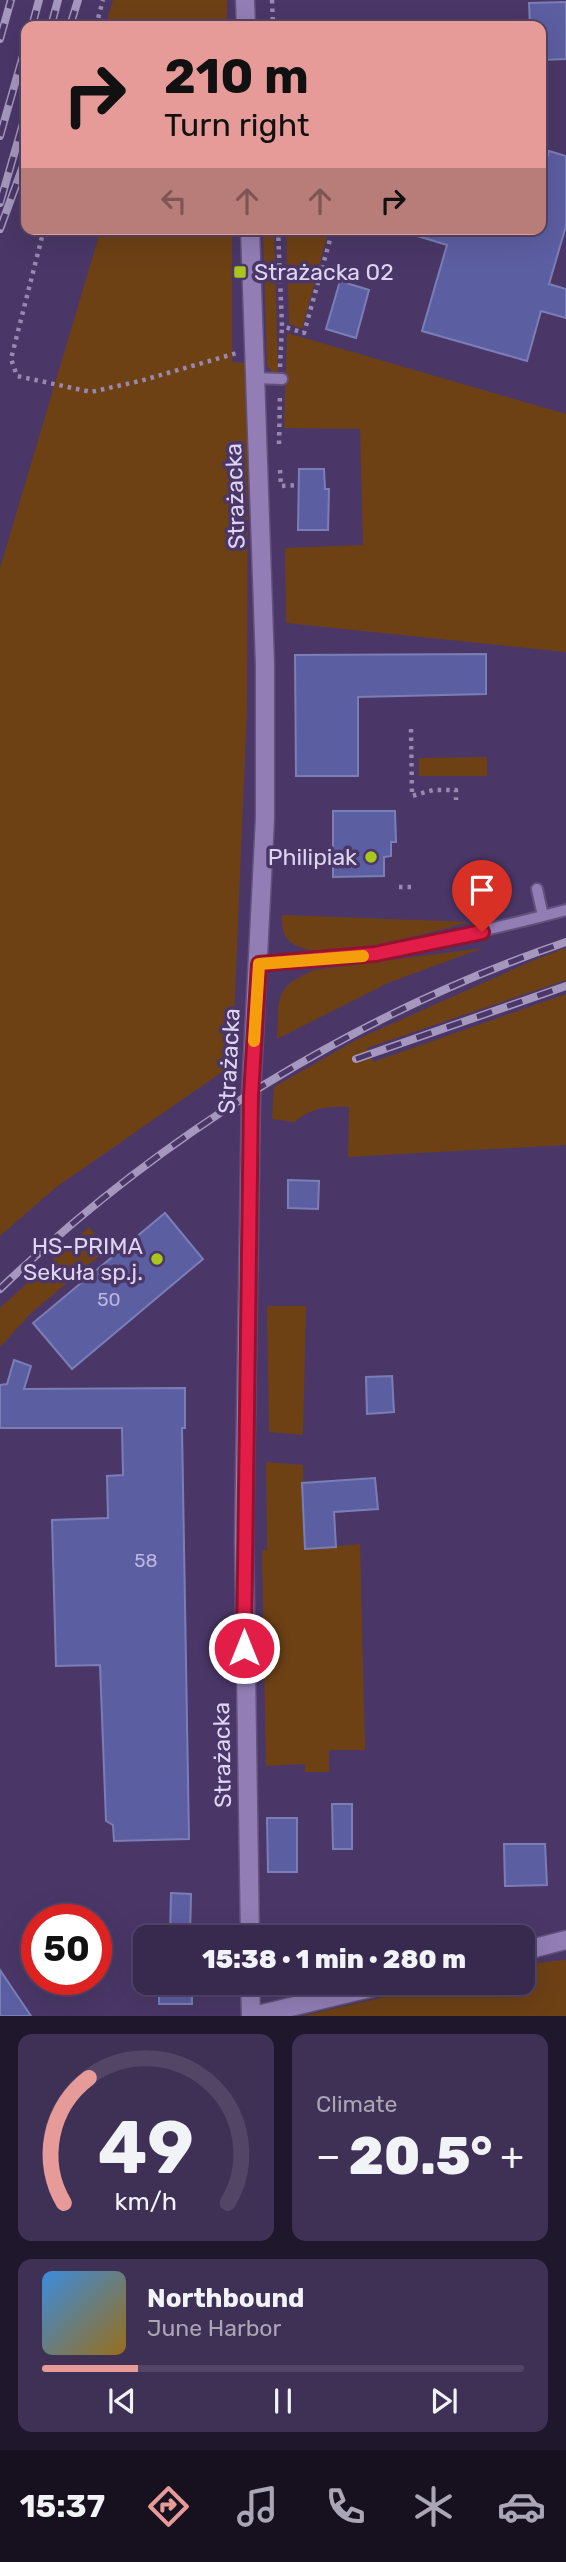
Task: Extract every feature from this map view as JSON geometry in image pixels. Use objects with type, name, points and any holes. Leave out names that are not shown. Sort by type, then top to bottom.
[{"type":"main road","points":[[245,0],[246,21]]},
{"type":"main road","name":"Strażacka","points":[[250,235],[265,665],[265,818],[251,1095],[244,1540],[250,1925]]},
{"type":"main road","points":[[535,1948],[566,1940]]},
{"type":"main road","points":[[251,1995],[252,2016],[340,1995]]},
{"type":"lane","points":[[256,378],[281,379]]},
{"type":"lane","points":[[537,889],[543,916]]},
{"type":"lane","points":[[259,964],[386,953],[566,909]]},
{"type":"path","points":[[97,21],[103,0]]},
{"type":"path","points":[[272,0],[273,21]]},
{"type":"path","points":[[42,235],[10,359],[17,376],[91,392],[140,382],[255,348]]},
{"type":"path","points":[[278,235],[282,326],[280,454]]},
{"type":"path","points":[[282,326],[304,333],[331,235]]},
{"type":"path","points":[[280,464],[281,486],[299,485]]},
{"type":"path","points":[[411,729],[412,796],[433,790],[456,790],[456,800]]},
{"type":"path","points":[[399,887],[416,887]]},
{"type":"shaded area","points":[[113,0],[227,0],[227,21],[107,21]]},
{"type":"shaded area","points":[[99,235],[232,235],[232,362],[244,363],[248,394],[247,707],[232,1065],[55,1188],[0,1236],[0,568]]},
{"type":"shaded area","points":[[263,235],[274,235],[278,372],[273,372],[267,366]]},
{"type":"shaded area","points":[[286,235],[327,235],[302,329],[289,324]]},
{"type":"shaded area","points":[[287,333],[566,414],[566,652],[286,623],[285,548],[363,545],[360,429],[284,428]]},
{"type":"shaded area","points":[[487,757],[487,776],[419,776],[419,758]]},
{"type":"shaded area","points":[[282,915],[469,922],[355,948],[311,950],[297,946],[286,937]]},
{"type":"shaded area","points":[[483,948],[388,983],[277,1039],[281,996],[292,982],[301,976],[315,970]]},
{"type":"shaded area","points":[[566,948],[566,980],[367,1048],[373,1062],[566,994],[566,1145],[348,1157],[349,1107],[320,1108],[295,1122],[272,1119],[274,1087],[358,1039]]},
{"type":"shaded area","points":[[89,1227],[106,1250],[30,1314],[0,1347],[0,1308]]},
{"type":"shaded area","points":[[267,1306],[306,1306],[303,1435],[269,1432]]},
{"type":"shaded area","points":[[266,1462],[303,1465],[305,1549],[360,1544],[365,1750],[329,1750],[329,1772],[305,1772],[305,1764],[266,1766],[262,1550],[267,1550]]},
{"type":"shaded area","points":[[566,1960],[566,2016],[302,2016],[393,1995],[535,1995],[535,1963]]},
{"type":"building","points":[[566,2],[566,59],[546,60],[546,21],[530,21],[529,3]]},
{"type":"building","points":[[549,151],[566,156],[566,226],[549,284],[566,289],[566,318],[541,311],[527,361],[422,331],[447,245],[414,235],[546,235],[546,162]]},
{"type":"building","points":[[340,281],[369,290],[356,338],[326,329]]},
{"type":"building","points":[[299,469],[324,469],[325,489],[329,489],[328,530],[298,530]]},
{"type":"building","points":[[486,654],[486,694],[358,697],[358,776],[296,776],[295,655]]},
{"type":"building","points":[[333,811],[395,811],[396,842],[391,842],[391,856],[384,857],[384,876],[333,877]]},
{"type":"building","points":[[288,1180],[319,1181],[318,1209],[288,1208]]},
{"type":"building","points":[[165,1213],[203,1259],[72,1369],[33,1323]]},
{"type":"building","points":[[14,1360],[31,1366],[24,1389],[185,1388],[185,1428],[182,1428],[189,1839],[114,1841],[113,1825],[106,1821],[100,1665],[56,1666],[52,1520],[108,1518],[107,1476],[123,1475],[122,1428],[0,1428],[0,1385],[7,1384]]},
{"type":"building","points":[[392,1376],[394,1412],[367,1414],[366,1377]]},
{"type":"building","points":[[375,1478],[378,1509],[334,1512],[336,1547],[305,1549],[302,1483]]},
{"type":"building","points":[[332,1804],[352,1804],[352,1849],[333,1849]]},
{"type":"building","points":[[267,1818],[297,1818],[297,1872],[268,1872]]},
{"type":"building","points":[[504,1844],[545,1844],[547,1885],[505,1886]]},
{"type":"building","points":[[171,1893],[191,1894],[190,1925],[170,1925]]},
{"type":"building","points":[[0,1970],[31,2016],[0,2016]]},
{"type":"building","points":[[159,1995],[192,1995],[192,2004],[159,2004]]},
{"type":"railway","points":[[0,39],[11,0]]},
{"type":"railway","points":[[33,21],[39,0]]},
{"type":"railway","points":[[52,21],[58,0]]},
{"type":"railway","points":[[72,21],[78,0]]},
{"type":"railway","points":[[0,136],[21,62]]},
{"type":"railway","points":[[0,203],[21,130]]},
{"type":"railway","points":[[0,229],[21,172]]},
{"type":"railway","points":[[0,1289],[61,1233],[126,1180],[264,1085],[337,1043],[412,1005],[488,971],[566,942]]},
{"type":"railway","points":[[356,1059],[566,986]]},
{"type":"slow traffic","points":[[254,1041],[259,964],[363,956]]},
{"type":"place","name":"Strażacka 02","points":[[240,272]]},
{"type":"place","name":"Philipiak","points":[[371,857]]},
{"type":"place","name":"HS-PRIMA Sekuła sp.j.","points":[[157,1259]]},
{"type":"route","points":[[244,1648],[251,1095],[259,964],[375,954],[482,932]]}]
